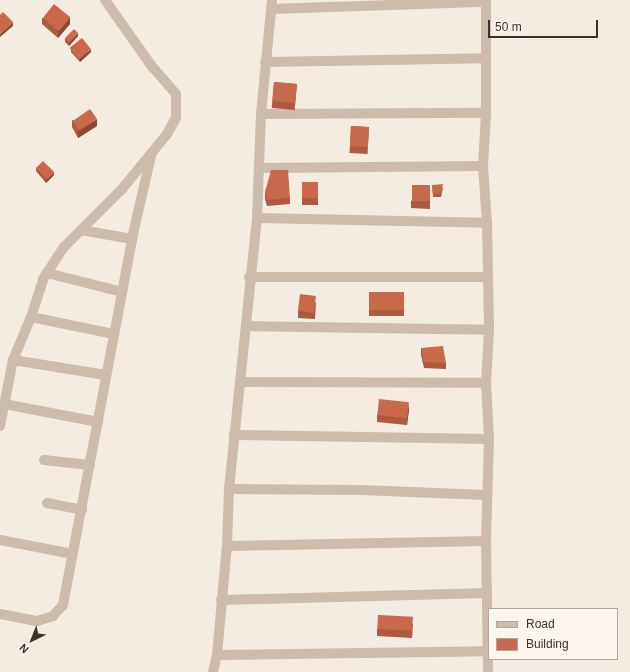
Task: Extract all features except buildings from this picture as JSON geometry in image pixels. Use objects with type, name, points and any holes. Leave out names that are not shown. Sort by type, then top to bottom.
[{"type":"street","points":[[0,426],[13,360],[47,273],[64,247],[122,190],[168,134],[176,118],[176,94],[153,68],[105,0]]},
{"type":"street","points":[[213,672],[217,655],[227,546],[229,489],[246,326],[249,277],[257,218],[261,114],[272,4],[486,1],[486,113],[483,166],[487,223],[489,330],[486,383],[489,439],[486,495],[488,672]]},
{"type":"street","points":[[265,62],[486,58]]},
{"type":"street","points":[[261,114],[486,113]]},
{"type":"street","points":[[0,614],[37,621],[53,616],[63,604],[82,510],[132,239],[152,152]]},
{"type":"street","points":[[260,168],[483,166]]},
{"type":"street","points":[[257,218],[487,223]]},
{"type":"street","points":[[81,230],[132,239]]},
{"type":"street","points":[[47,273],[122,292]]},
{"type":"street","points":[[249,277],[488,277]]},
{"type":"street","points":[[31,317],[114,334]]},
{"type":"street","points":[[246,326],[489,330]]},
{"type":"street","points":[[13,360],[106,375]]},
{"type":"street","points":[[240,382],[486,383]]},
{"type":"street","points":[[4,404],[98,422]]},
{"type":"street","points":[[234,435],[489,439]]},
{"type":"street","points":[[44,460],[90,465]]},
{"type":"street","points":[[229,489],[361,490],[486,495]]},
{"type":"street","points":[[47,503],[82,510]]},
{"type":"street","points":[[0,540],[73,554]]},
{"type":"street","points":[[227,546],[486,541]]},
{"type":"street","points":[[221,600],[487,593]]},
{"type":"street","points":[[217,655],[488,651]]}]
